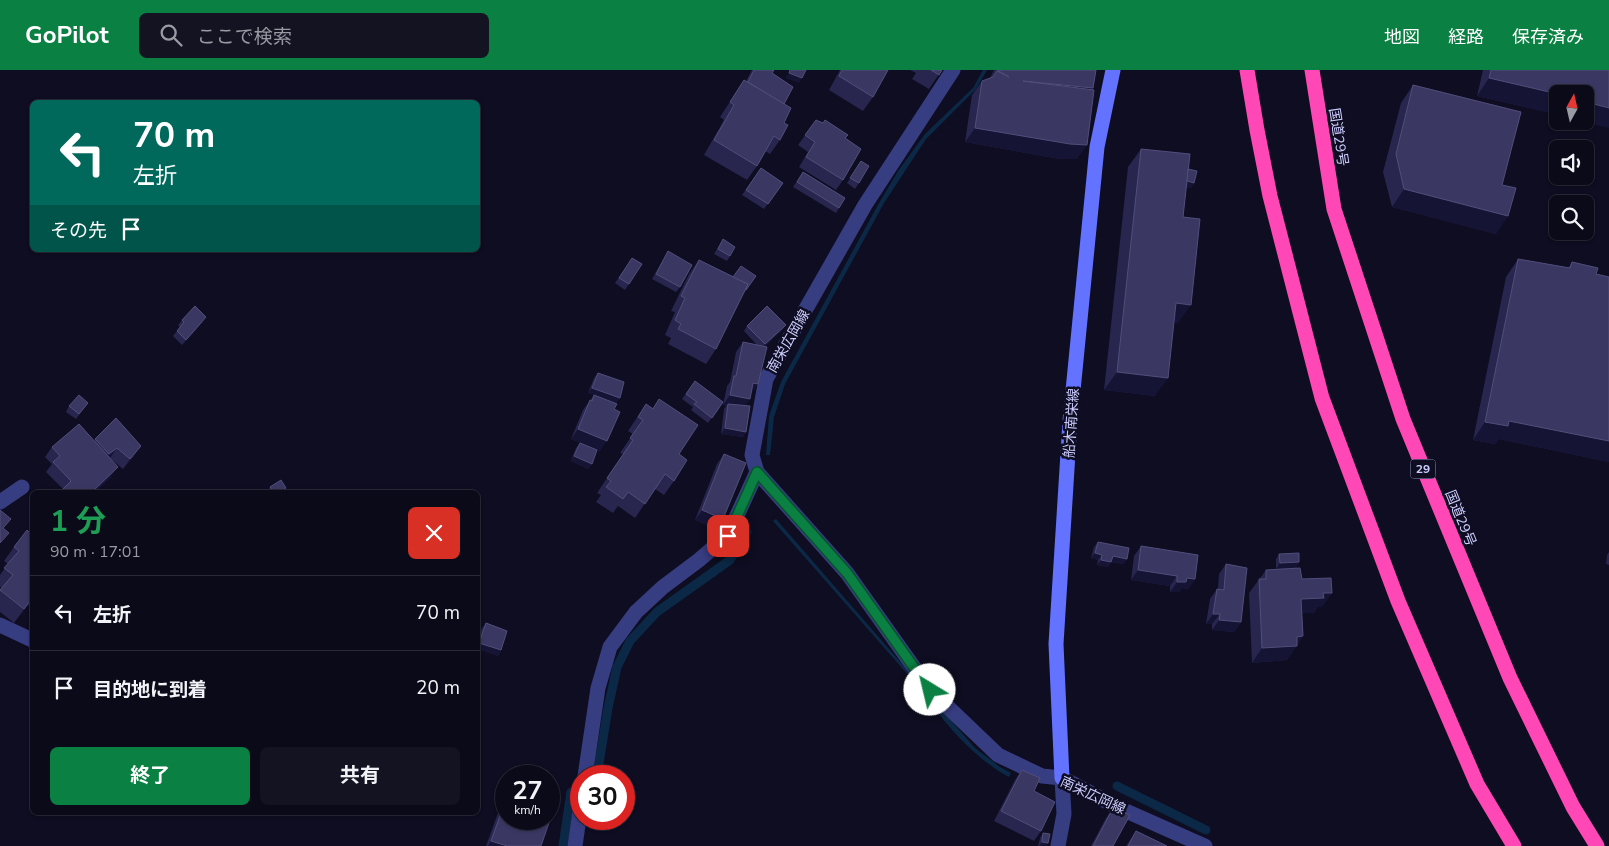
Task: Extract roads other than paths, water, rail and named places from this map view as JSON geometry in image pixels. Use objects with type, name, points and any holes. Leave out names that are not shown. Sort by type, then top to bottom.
[{"type":"highway","points":[[1247,70],[1270,196],[1322,398],[1398,601],[1477,784],[1514,846]]},
{"type":"highway","name":"国道29号","points":[[1312,70],[1334,209],[1403,419],[1510,678],[1573,807],[1597,846]]},
{"type":"street","name":"南栄広岡線","points":[[953,70],[865,205],[766,380],[752,455],[757,472],[847,573],[930,690],[998,756],[1042,776],[1062,778],[1118,807],[1205,846]]},
{"type":"street","name":"船木南栄線","points":[[1062,778],[1056,644],[1070,421],[1097,147],[1112,70]]},
{"type":"street","points":[[587,765],[598,688],[610,647],[636,612],[663,587],[728,536],[757,472]]},
{"type":"street","points":[[0,502],[22,487]]},
{"type":"street","points":[[0,625],[30,639]]},
{"type":"street","points":[[1058,846],[1064,814],[1062,778]]},
{"type":"street","points":[[575,846],[577,830]]},
{"type":"water","points":[[983,70],[987,70],[976,89],[926,139],[884,203],[785,384],[774,417],[770,455],[766,455],[769,416],[781,382],[879,203],[898,171],[925,134],[973,88]]},
{"type":"water","points":[[776,519],[975,748],[1011,773],[1009,777],[977,754],[945,722],[931,701],[773,521]]},
{"type":"waterway","points":[[599,765],[617,667],[630,641],[657,612],[730,560],[747,532]]},
{"type":"waterway","points":[[1117,786],[1206,830]]},
{"type":"waterway","points":[[563,846],[570,799]]}]
